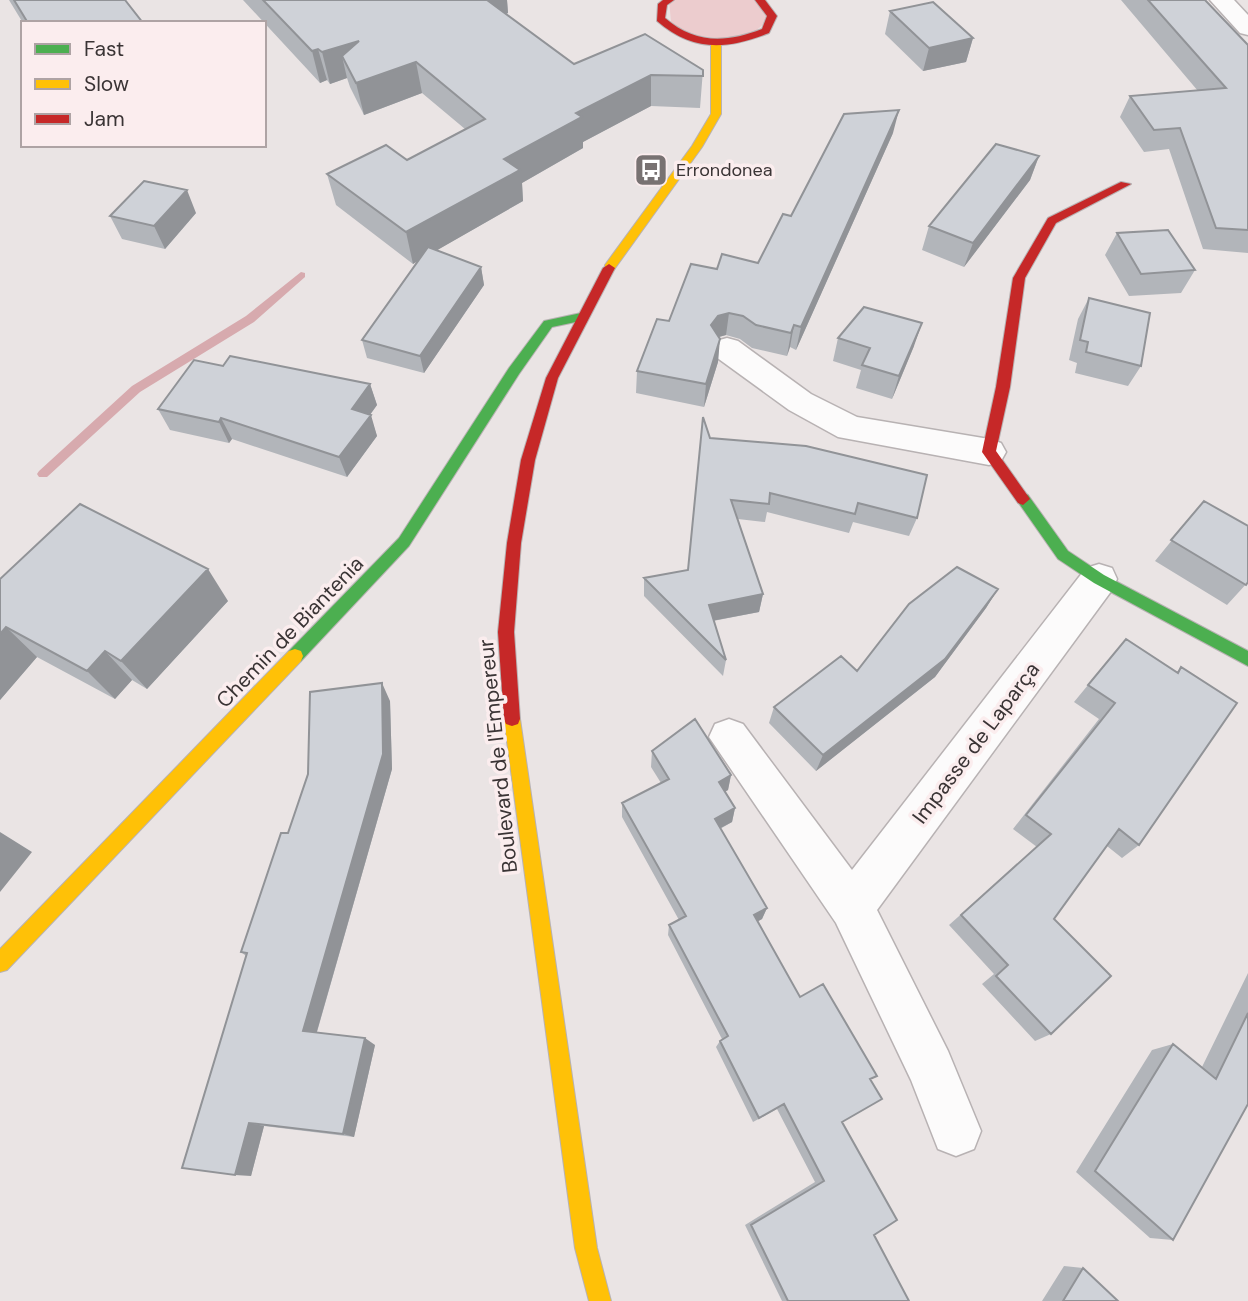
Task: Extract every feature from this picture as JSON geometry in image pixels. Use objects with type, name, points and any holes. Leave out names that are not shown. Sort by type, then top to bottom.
[{"type":"main road","points":[[663,1],[660,19],[671,33],[691,41],[716,45],[745,41],[766,31],[772,16],[763,1]]},
{"type":"main road","name":"Boulevard de l'Empereur","points":[[600,1301],[586,1248],[526,840],[513,733],[506,632],[514,543],[528,460],[552,378],[581,317],[614,258],[697,147],[716,114],[716,45]]},
{"type":"main road","points":[[1125,184],[1052,221],[1019,278],[1003,387],[989,452],[1063,555],[1099,579],[1248,659]]},
{"type":"main road","name":"Chemin de Biantenia","points":[[0,963],[404,542],[514,371],[548,324],[581,317]]},
{"type":"street","points":[[1221,0],[1248,28]]},
{"type":"street","points":[[727,349],[800,402],[850,428],[989,452]]},
{"type":"street","name":"Impasse de Laparça","points":[[852,907],[1099,579]]},
{"type":"street","points":[[729,737],[852,907],[931,1068],[956,1131]]},
{"type":"shaded area","points":[[669,0],[760,0],[772,16],[745,41],[672,33]]},
{"type":"building","points":[[14,0],[125,0],[141,21],[27,21]]},
{"type":"building","points":[[263,0],[487,0],[574,64],[645,34],[703,70],[703,76],[651,75],[576,113],[582,117],[504,159],[520,170],[406,232],[327,174],[386,145],[407,160],[485,119],[416,62],[356,83],[342,56],[359,41],[322,52],[318,49],[312,51]]},
{"type":"building","points":[[1148,0],[1205,0],[1248,45],[1248,230],[1216,228],[1180,128],[1154,130],[1130,96],[1226,88]]},
{"type":"building","points":[[933,2],[973,38],[929,48],[890,11]]},
{"type":"building","points":[[899,110],[801,327],[794,325],[791,333],[756,325],[743,316],[729,313],[718,316],[711,325],[720,339],[706,384],[637,371],[657,319],[669,321],[691,264],[717,269],[722,254],[758,263],[783,214],[791,216],[844,114]]},
{"type":"building","points":[[996,144],[1039,156],[973,243],[929,226]]},
{"type":"building","points":[[144,181],[187,190],[154,226],[110,216]]},
{"type":"building","points":[[1168,230],[1195,270],[1141,274],[1117,233]]},
{"type":"building","points":[[428,247],[481,267],[420,356],[362,340]]},
{"type":"building","points":[[1089,298],[1150,313],[1141,366],[1086,352],[1088,342],[1080,340]]},
{"type":"building","points":[[864,307],[922,323],[899,376],[862,365],[870,348],[838,338]]},
{"type":"building","points":[[230,356],[370,384],[352,409],[371,415],[339,457],[221,418],[219,422],[158,409],[194,360],[223,366]]},
{"type":"building","points":[[703,417],[710,438],[806,446],[927,475],[917,518],[858,503],[855,514],[770,493],[769,504],[731,500],[763,594],[709,605],[726,660],[644,578],[688,570]]},
{"type":"building","points":[[1204,501],[1248,526],[1246,585],[1171,540]]},
{"type":"building","points":[[80,504],[208,569],[121,661],[105,651],[87,671],[6,627],[0,634],[0,579]]},
{"type":"building","points":[[957,567],[998,589],[945,659],[823,755],[774,707],[841,656],[857,671],[909,604]]},
{"type":"building","points":[[1126,639],[1178,673],[1181,667],[1237,703],[1139,845],[1119,829],[1054,919],[1111,976],[1051,1034],[996,976],[1008,965],[961,915],[1051,834],[1026,815],[1115,703],[1088,685]]},
{"type":"building","points":[[382,683],[383,754],[303,1031],[365,1038],[343,1134],[249,1123],[235,1175],[182,1168],[247,953],[241,952],[281,833],[288,833],[308,774],[310,692]]},
{"type":"building","points":[[695,719],[731,775],[719,782],[735,808],[715,819],[767,908],[754,915],[800,997],[823,984],[877,1076],[870,1079],[882,1099],[842,1122],[897,1220],[874,1235],[909,1301],[788,1301],[751,1225],[824,1181],[784,1104],[759,1118],[720,1041],[728,1036],[669,925],[686,916],[622,803],[669,779],[652,751]]},
{"type":"building","points":[[1248,1013],[1248,1104],[1173,1240],[1095,1171],[1173,1044],[1216,1079]]},
{"type":"building","points":[[1083,1268],[1118,1301],[1063,1301]]},
{"type":"waterway","points":[[43,474],[136,389],[250,319],[301,275]]},
{"type":"traffic: fast","points":[[295,656],[404,542],[514,371],[548,324],[581,317]]},
{"type":"traffic: fast","points":[[1023,499],[1063,555],[1099,579],[1248,659]]},
{"type":"traffic: slow","points":[[609,268],[697,147],[716,114],[716,45]]},
{"type":"traffic: slow","points":[[0,963],[295,656]]},
{"type":"traffic: slow","points":[[512,719],[586,1248],[600,1301]]},
{"type":"traffic: jam","points":[[669,0],[663,4],[660,19],[684,36],[710,43],[738,41],[766,31],[772,16],[760,0]]},
{"type":"traffic: jam","points":[[1023,499],[989,452],[1003,387],[1019,278],[1052,221],[1125,184]]},
{"type":"traffic: jam","points":[[512,719],[506,632],[514,543],[528,460],[552,378],[609,268]]},
{"type":"place","name":"Errondonea","points":[[651,170]]}]
